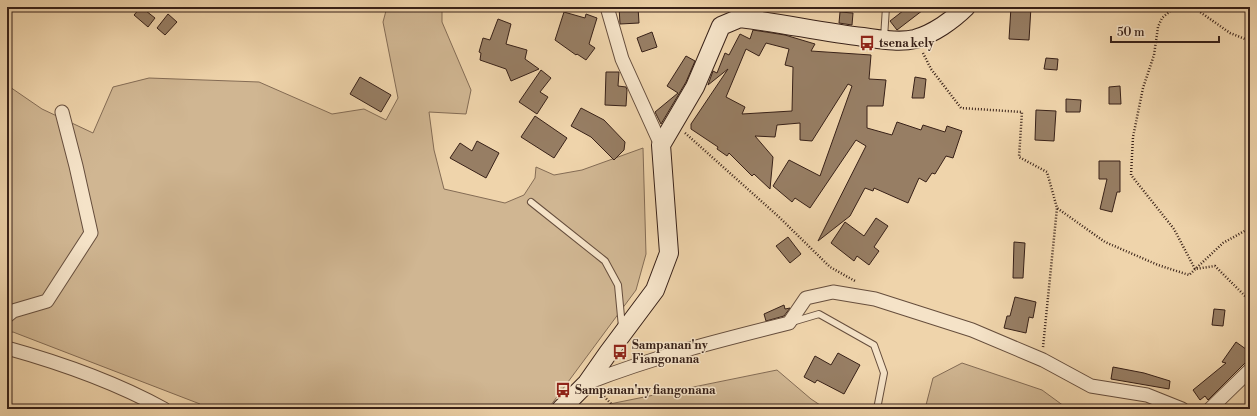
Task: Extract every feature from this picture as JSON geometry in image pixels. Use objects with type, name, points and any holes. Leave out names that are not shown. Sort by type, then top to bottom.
[{"type":"street","points":[[561,409],[587,383],[655,290],[669,253],[661,145],[622,59],[607,7]]},
{"type":"street","points":[[661,145],[695,88],[721,26],[740,18],[884,40],[915,39],[941,27],[957,16],[966,7]]},
{"type":"street","points":[[7,316],[13,311],[47,301],[91,234],[62,112]]},
{"type":"street","points":[[587,383],[629,367],[702,344],[789,323],[806,298],[833,292],[875,299],[972,330],[1043,360],[1091,386],[1147,395],[1182,409]]},
{"type":"street","points":[[7,348],[47,359],[135,393],[164,409]]},
{"type":"street","points":[[1210,409],[1250,370]]},
{"type":"lane","points":[[884,40],[886,7]]},
{"type":"lane","points":[[531,202],[605,261],[618,285],[623,333]]},
{"type":"lane","points":[[789,323],[819,314],[874,345],[884,372],[877,409]]},
{"type":"path","points":[[1175,7],[1162,18],[1158,27],[1154,55],[1143,88],[1133,137],[1131,175],[1174,229],[1195,269]]},
{"type":"path","points":[[1193,7],[1230,33],[1250,41]]},
{"type":"path","points":[[915,39],[931,69],[961,108],[1022,112],[1019,157],[1046,172],[1057,208],[1043,339],[1043,360]]},
{"type":"path","points":[[674,123],[780,218],[830,267],[856,282]]},
{"type":"path","points":[[1057,208],[1105,242],[1158,265],[1189,275],[1223,244],[1250,228]]},
{"type":"path","points":[[1195,269],[1215,266],[1250,301]]},
{"type":"path","points":[[587,383],[601,393],[616,409]]},
{"type":"shaded area","points":[[387,7],[442,7],[442,22],[471,90],[466,114],[429,112],[434,150],[444,189],[505,203],[524,195],[535,178],[536,167],[554,175],[582,170],[643,148],[646,254],[636,290],[548,409],[202,409],[200,404],[13,332],[7,333],[7,85],[42,109],[93,133],[113,87],[149,78],[259,82],[332,114],[364,109],[386,120],[398,98],[383,22]]},
{"type":"shaded area","points":[[962,363],[1042,390],[1068,409],[925,409],[933,378]]},
{"type":"shaded area","points":[[777,370],[811,399],[826,409],[596,409],[595,407]]},
{"type":"building","points":[[141,7],[155,18],[148,27],[134,15]]},
{"type":"building","points":[[619,7],[638,7],[639,23],[620,24]]},
{"type":"building","points":[[908,7],[927,7],[897,30],[890,21]]},
{"type":"building","points":[[1011,7],[1031,7],[1029,40],[1009,39]]},
{"type":"building","points":[[564,12],[585,18],[586,14],[597,18],[589,44],[595,48],[586,60],[577,54],[576,55],[555,40]]},
{"type":"building","points":[[840,12],[853,13],[852,25],[839,23]]},
{"type":"building","points":[[168,14],[177,22],[165,35],[157,28]]},
{"type":"building","points":[[498,19],[511,24],[506,44],[527,50],[525,59],[539,69],[511,81],[506,69],[480,60],[481,53],[479,52],[483,38],[490,40]]},
{"type":"building","points":[[753,30],[785,35],[815,44],[811,51],[871,55],[869,79],[886,80],[883,106],[867,106],[867,128],[892,135],[897,122],[921,130],[923,125],[945,132],[947,126],[962,131],[953,158],[946,156],[935,174],[932,173],[926,182],[919,178],[908,203],[874,188],[873,191],[865,188],[850,216],[818,241],[866,146],[856,140],[810,208],[795,198],[792,202],[773,186],[789,160],[820,176],[852,86],[848,84],[812,141],[800,140],[800,123],[777,125],[775,137],[755,136],[773,157],[770,189],[754,174],[752,176],[729,153],[727,156],[717,149],[718,147],[691,129],[691,124],[728,69],[708,85],[713,71],[717,73],[725,53],[729,55],[740,34],[750,39]],"holes":[[[766,43],[789,49],[785,65],[793,67],[792,111],[742,114],[745,107],[726,97],[746,49],[759,56]]]},
{"type":"building","points":[[652,32],[657,47],[642,52],[637,38]]},
{"type":"building","points":[[686,56],[695,61],[686,82],[661,124],[655,112],[678,93],[667,86]]},
{"type":"building","points":[[1046,58],[1058,59],[1057,70],[1044,69]]},
{"type":"building","points":[[541,70],[551,78],[540,92],[548,97],[537,114],[519,102]]},
{"type":"building","points":[[606,72],[619,72],[618,86],[626,87],[627,90],[626,106],[605,105]]},
{"type":"building","points":[[360,77],[391,95],[381,112],[350,94]]},
{"type":"building","points":[[915,77],[926,79],[924,98],[912,98]]},
{"type":"building","points":[[1120,86],[1121,104],[1109,104],[1109,87]]},
{"type":"building","points":[[1066,99],[1081,100],[1080,112],[1066,112]]},
{"type":"building","points":[[581,108],[604,120],[625,142],[624,150],[614,160],[591,137],[571,126]]},
{"type":"building","points":[[1036,110],[1056,111],[1054,141],[1035,140]]},
{"type":"building","points":[[535,116],[567,138],[554,158],[521,137]]},
{"type":"building","points":[[477,141],[499,153],[486,178],[450,158],[460,143],[472,151]]},
{"type":"building","points":[[1099,161],[1120,161],[1120,192],[1117,192],[1112,212],[1100,209],[1107,179],[1099,179]]},
{"type":"building","points":[[876,218],[888,226],[874,247],[879,251],[869,265],[857,256],[854,261],[831,243],[845,222],[864,236]]},
{"type":"building","points":[[788,237],[801,254],[790,263],[776,246]]},
{"type":"building","points":[[1014,242],[1025,243],[1023,278],[1013,278]]},
{"type":"building","points":[[1015,297],[1036,302],[1033,318],[1029,317],[1026,333],[1004,328],[1007,316],[1010,316]]},
{"type":"building","points":[[784,305],[785,309],[790,308],[784,316],[766,321],[764,314]]},
{"type":"building","points":[[1214,309],[1225,310],[1223,326],[1212,325]]},
{"type":"building","points":[[1236,342],[1250,352],[1250,358],[1208,400],[1205,396],[1200,400],[1193,390],[1226,363],[1222,362]]},
{"type":"building","points":[[838,353],[860,365],[844,394],[817,380],[815,383],[804,377],[815,356],[831,365]]},
{"type":"building","points":[[1113,367],[1144,373],[1170,381],[1169,389],[1111,379]]},
{"type":"place","name":"tsena kely","points":[[867,43]]},
{"type":"place","name":"Sampanan'ny Fiangonana","points":[[620,352]]},
{"type":"place","name":"Sampanan'ny fiangonana","points":[[563,390]]}]
